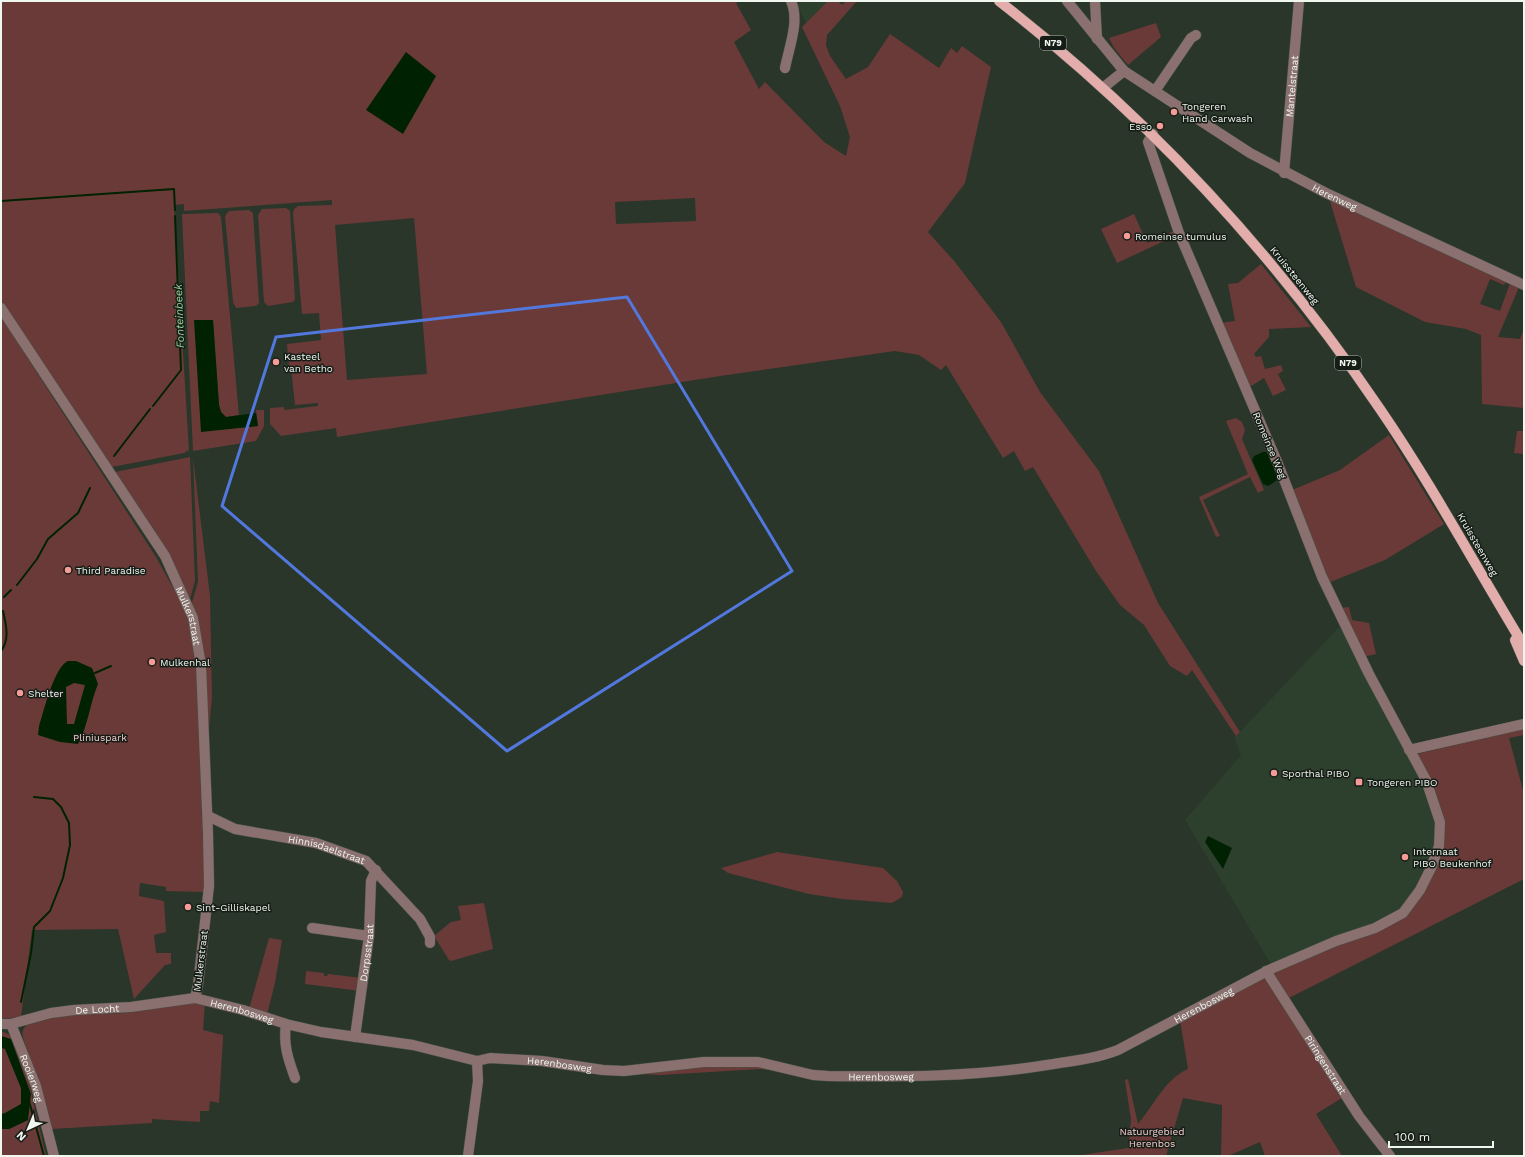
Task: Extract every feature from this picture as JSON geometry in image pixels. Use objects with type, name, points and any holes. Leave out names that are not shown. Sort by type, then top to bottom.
[{"type":"main road","name":"Kruissteenweg","points":[[999,1],[1042,34],[1104,87],[1153,134],[1248,236],[1320,325],[1352,368],[1437,497],[1524,646]]},
{"type":"main road","name":"Kruissteenweg","points":[[1506,617],[1524,661]]},
{"type":"street","points":[[785,68],[795,22],[794,8],[791,1]]},
{"type":"street","name":"Herenweg","points":[[1067,1],[1124,71],[1224,137],[1284,172],[1524,285]]},
{"type":"street","points":[[1095,1],[1097,39]]},
{"type":"street","name":"Mantelstraat","points":[[1284,172],[1299,1]]},
{"type":"street","points":[[1155,92],[1191,38],[1196,35]]},
{"type":"street","points":[[1104,87],[1124,71]]},
{"type":"street","name":"Romeinse Weg","points":[[1153,134],[1148,142],[1192,264],[1275,457],[1322,577],[1369,674],[1409,750]]},
{"type":"street","name":"Mulkerstraat","points":[[1,308],[165,556],[193,618],[201,665],[208,816],[208,886],[198,985],[195,998]]},
{"type":"street","points":[[1409,750],[1524,724]]},
{"type":"street","name":"Herenbosweg","points":[[195,998],[242,1010],[286,1024],[321,1032],[413,1045],[477,1061],[490,1058],[535,1060],[603,1070],[624,1071],[704,1062],[758,1062],[813,1075],[962,1075],[1027,1068],[1091,1058],[1118,1050],[1266,971],[1393,920],[1403,912],[1420,890],[1431,868],[1439,846],[1440,822],[1426,780],[1409,750]]},
{"type":"street","name":"Hinnisdaelstraat","points":[[208,816],[235,829],[316,843],[366,861],[420,919],[430,937],[430,943]]},
{"type":"street","name":"Dorpsstraat","points":[[355,1037],[368,936],[371,880],[376,870]]},
{"type":"street","points":[[312,928],[368,936]]},
{"type":"street","name":"Piringenstraat","points":[[1266,971],[1359,1116],[1390,1156]]},
{"type":"street","name":"De Locht","points":[[6,1024],[51,1013],[74,1010],[131,1007],[195,998]]},
{"type":"street","name":"Rooierweg","points":[[6,1024],[36,1086],[54,1156]]},
{"type":"street","points":[[286,1024],[284,1037],[285,1049],[295,1078]]},
{"type":"street","points":[[468,1156],[478,1080],[477,1061]]},
{"type":"highlighted area","points":[[627,297],[792,571],[507,751],[222,506],[276,337]]},
{"type":"shaded area","points":[[801,1],[828,1],[806,23],[797,5]]},
{"type":"shaded area","points":[[406,52],[436,76],[403,134],[366,110]]},
{"type":"shaded area","points":[[194,320],[213,320],[219,405],[221,412],[226,417],[256,413],[258,426],[201,432]]},
{"type":"shaded area","points":[[1263,452],[1268,452],[1279,479],[1268,486],[1263,484],[1252,460],[1254,456]]},
{"type":"shaded area","points":[[1341,625],[1422,781],[1434,813],[1437,840],[1418,887],[1396,915],[1272,966],[1185,820],[1241,755],[1234,738]]},
{"type":"shaded area","points":[[68,661],[76,661],[92,668],[98,684],[84,730],[78,744],[60,742],[38,735],[39,726],[50,690],[58,672]],"holes":[[[74,683],[85,685],[74,724],[67,724],[66,687]]]},
{"type":"shaded area","points":[[1208,836],[1232,848],[1223,869],[1205,842]]},
{"type":"shaded area","points":[[1,1036],[11,1039],[31,1094],[28,1120],[9,1129],[1,1129],[1,1114],[21,1104],[21,1088],[5,1049],[1,1048]]},
{"type":"green space","points":[[1,1],[740,1],[736,3],[751,30],[734,42],[759,89],[765,82],[824,142],[846,156],[850,137],[840,106],[802,27],[828,1],[838,1],[842,5],[846,1],[857,1],[827,35],[826,45],[830,56],[846,79],[868,67],[890,34],[939,68],[951,48],[957,53],[962,46],[991,67],[965,183],[928,232],[955,262],[1001,322],[1040,392],[1099,471],[1158,603],[1240,732],[1236,736],[1192,670],[1187,676],[1170,666],[1144,625],[1120,605],[1096,571],[1033,467],[1025,471],[1014,451],[1003,458],[946,365],[941,370],[919,355],[895,351],[720,376],[337,437],[336,428],[281,436],[270,424],[270,408],[284,407],[284,410],[318,406],[318,403],[295,405],[291,368],[289,367],[287,344],[321,340],[319,313],[302,314],[293,214],[294,209],[298,206],[332,205],[332,200],[184,211],[184,204],[174,205],[189,450],[184,453],[112,467],[107,462],[1,301]],"holes":[[[695,198],[696,221],[616,224],[615,202]],[[414,218],[427,374],[347,380],[335,225]]]},
{"type":"green space","points":[[1156,23],[1161,37],[1128,65],[1114,48],[1109,38]]},
{"type":"green space","points":[[1329,198],[1507,281],[1504,285],[1490,279],[1480,304],[1500,311],[1510,283],[1519,287],[1498,337],[1520,339],[1524,328],[1524,408],[1482,404],[1481,335],[1466,329],[1425,322],[1356,287]]},
{"type":"green space","points":[[286,208],[290,211],[295,299],[293,302],[268,306],[264,302],[258,215],[262,209]]},
{"type":"green space","points":[[249,210],[253,213],[259,303],[256,306],[236,308],[233,302],[225,216],[229,211]]},
{"type":"green space","points":[[218,213],[221,217],[239,415],[226,417],[221,412],[219,405],[213,320],[201,431],[258,426],[256,410],[264,410],[264,426],[256,441],[193,451],[182,214]]},
{"type":"green space","points":[[1134,214],[1147,243],[1176,230],[1177,235],[1117,263],[1101,229]]},
{"type":"green space","points":[[1261,264],[1311,327],[1269,329],[1269,337],[1254,354],[1256,357],[1261,356],[1265,369],[1281,365],[1283,371],[1278,374],[1286,390],[1273,396],[1264,378],[1248,388],[1220,323],[1235,321],[1228,284],[1238,283]]},
{"type":"green space","name":"Pliniuspark","points":[[1,317],[156,557],[182,604],[195,641],[205,892],[166,891],[166,887],[140,883],[139,896],[164,901],[166,932],[154,935],[156,953],[171,953],[171,964],[165,965],[134,999],[118,929],[32,930],[21,1017],[1,1019]]},
{"type":"green space","points":[[1236,418],[1242,422],[1245,430],[1242,439],[1264,490],[1258,493],[1250,477],[1203,500],[1220,536],[1216,537],[1199,497],[1248,474],[1226,421]]},
{"type":"green space","points":[[1517,431],[1524,431],[1524,454],[1514,453]]},
{"type":"green space","points":[[1389,435],[1444,524],[1385,560],[1328,583],[1292,490],[1340,470]]},
{"type":"green space","points":[[190,457],[195,581],[190,599],[168,554],[115,472]]},
{"type":"green space","points":[[193,458],[210,596],[212,698],[208,737],[205,661],[200,630],[192,602],[198,582]]},
{"type":"green space","points":[[1349,607],[1352,620],[1369,623],[1376,654],[1363,657],[1340,608]]},
{"type":"green space","points":[[1524,729],[1524,735],[1509,738],[1524,794],[1524,879],[1287,999],[1274,974],[1276,970],[1399,918],[1442,851],[1417,754]]},
{"type":"green space","points":[[777,852],[883,868],[897,881],[903,892],[902,897],[892,903],[842,899],[809,894],[728,873],[721,868]]},
{"type":"green space","points":[[484,903],[493,949],[451,961],[449,960],[434,936],[451,922],[461,920],[458,906]]},
{"type":"green space","points":[[269,938],[282,940],[275,983],[267,1015],[249,1009]]},
{"type":"green space","points":[[306,971],[324,973],[324,976],[327,976],[328,974],[362,978],[360,991],[305,984]]},
{"type":"green space","name":"Natuurgebied Herenbos","points":[[1261,978],[1266,980],[1342,1098],[1316,1114],[1342,1156],[1265,1156],[1260,1142],[1228,1156],[1221,1156],[1222,1105],[1183,1098],[1166,1156],[1075,1156],[1128,1148],[1131,1120],[1125,1080],[1128,1079],[1138,1124],[1166,1086],[1180,1073],[1188,1069],[1180,1020]]},
{"type":"green space","points":[[194,1003],[205,1003],[203,1030],[223,1035],[219,1103],[210,1101],[209,1111],[200,1111],[200,1122],[152,1119],[152,1123],[52,1129],[42,1091],[23,1039],[23,1030],[27,1025],[64,1015],[127,1013]]},
{"type":"green space","points":[[1,1031],[10,1035],[27,1075],[46,1156],[1,1156],[1,1129],[9,1129],[28,1120],[11,1040],[1,1036]]},
{"type":"green space","points":[[1,1048],[5,1048],[21,1088],[21,1104],[5,1114],[1,1114]]},
{"type":"green space","points":[[760,1064],[789,1072],[760,1069],[661,1075],[637,1074],[690,1066]]},
{"type":"waterway","name":"Fonteinbeek","points":[[1,201],[174,189],[175,210]]},
{"type":"waterway","name":"Fonteinbeek","points":[[153,406],[181,370],[175,216]]},
{"type":"waterway","name":"Fonteinbeek","points":[[114,456],[150,409]]},
{"type":"waterway","name":"Fonteinbeek","points":[[17,585],[37,559],[48,539],[78,513],[90,488]]},
{"type":"waterway","name":"Fonteinbeek","points":[[4,597],[11,590]]},
{"type":"waterway","name":"Fonteinbeek","points":[[1,651],[6,642],[6,626],[3,611]]},
{"type":"waterway","points":[[95,673],[111,666]]},
{"type":"waterway","points":[[21,1002],[31,953],[34,927],[50,911],[63,878],[70,845],[69,823],[61,807],[53,799],[34,797]]},
{"type":"waterway","points":[[29,1101],[44,1156]]},
{"type":"place","name":"Tongeren Hand Carwash","points":[[1174,112]]},
{"type":"place","name":"Esso","points":[[1160,126]]},
{"type":"place","name":"Romeinse tumulus","points":[[1127,236]]},
{"type":"place","name":"Kasteel van Betho","points":[[276,362]]},
{"type":"place","name":"Third Paradise","points":[[68,570]]},
{"type":"place","name":"Mulkenhal","points":[[152,662]]},
{"type":"place","name":"Shelter","points":[[20,693]]},
{"type":"place","name":"Sporthal PIBO","points":[[1274,773]]},
{"type":"place","name":"Tongeren PIBO","points":[[1359,782]]},
{"type":"place","name":"Internaat PIBO Beukenhof","points":[[1405,857]]},
{"type":"place","name":"Sint-Gilliskapel","points":[[188,907]]}]
